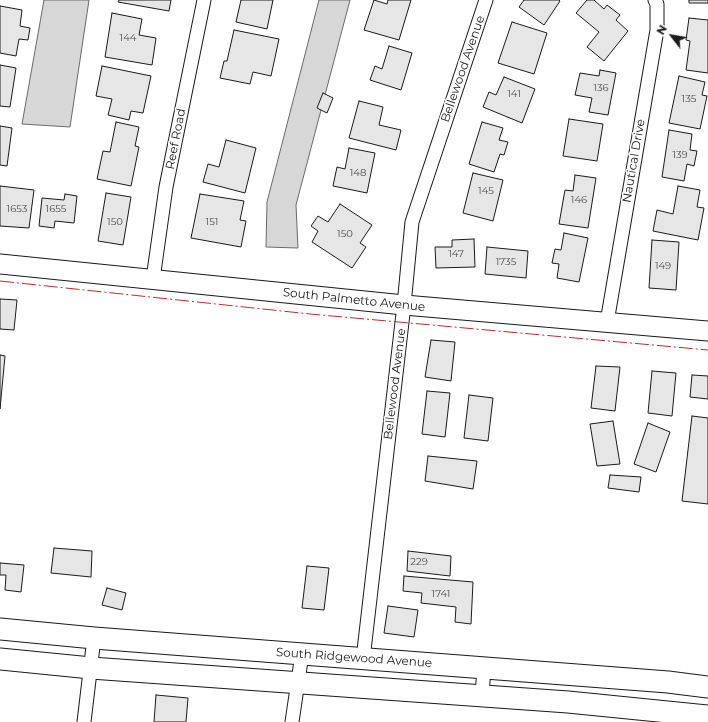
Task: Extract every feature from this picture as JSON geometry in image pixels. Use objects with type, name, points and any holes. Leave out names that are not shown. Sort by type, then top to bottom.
[{"type":"main road","name":"South Ridgewood Avenue","points":[[0,629],[94,638],[708,687]]},
{"type":"main road","points":[[0,659],[91,668],[482,695],[708,716]]},
{"type":"street","name":"Reef Road","points":[[153,279],[166,187],[204,0]]},
{"type":"street","name":"Bellewood Avenue","points":[[363,659],[404,305],[412,222],[486,0]]},
{"type":"street","name":"Nautical Drive","points":[[607,322],[657,30],[657,4],[655,0]]},
{"type":"street","name":"South Palmetto Avenue","points":[[0,264],[404,305],[708,331]]},
{"type":"street","points":[[84,722],[94,638]]},
{"type":"street","points":[[292,722],[302,654]]},
{"type":"street","points":[[482,695],[484,668]]},
{"type":"shaded area","points":[[44,0],[89,0],[70,127],[22,124]]},
{"type":"shaded area","points":[[319,0],[350,0],[296,205],[298,248],[266,247],[267,202]]},
{"type":"building","points":[[119,0],[171,0],[169,11],[118,2]]},
{"type":"building","points":[[241,0],[273,0],[267,29],[236,22]]},
{"type":"building","points":[[374,0],[387,4],[388,0],[411,0],[399,40],[364,30]]},
{"type":"building","points":[[524,0],[560,1],[544,25],[519,7]]},
{"type":"building","points":[[587,0],[594,0],[604,9],[607,5],[620,15],[616,20],[628,31],[604,61],[587,47],[599,32],[576,13]]},
{"type":"building","points":[[689,0],[708,0],[708,3],[689,3]]},
{"type":"building","points":[[0,6],[22,10],[20,26],[30,28],[28,40],[19,39],[16,56],[0,53]]},
{"type":"building","points":[[112,13],[142,19],[139,35],[156,38],[152,65],[105,57]]},
{"type":"building","points":[[689,18],[708,20],[708,73],[686,70],[690,41],[686,40]]},
{"type":"building","points":[[512,22],[547,33],[534,74],[498,63]]},
{"type":"building","points":[[234,30],[279,39],[271,76],[253,72],[250,84],[220,78],[224,61],[227,61]]},
{"type":"building","points":[[389,46],[412,53],[401,90],[370,80],[375,66],[382,69]]},
{"type":"building","points":[[0,65],[16,68],[10,107],[0,106]]},
{"type":"building","points":[[102,66],[151,76],[143,113],[131,111],[129,120],[108,115],[112,99],[96,96]]},
{"type":"building","points":[[600,70],[616,73],[608,115],[589,112],[592,98],[575,95],[580,73],[599,76]]},
{"type":"building","points":[[679,76],[705,82],[702,95],[707,96],[700,129],[669,123]]},
{"type":"building","points":[[504,77],[535,89],[522,123],[483,107],[489,92],[496,95]]},
{"type":"building","points":[[323,93],[333,98],[327,113],[317,108]]},
{"type":"building","points":[[359,101],[383,107],[379,125],[401,130],[396,150],[349,138]]},
{"type":"building","points":[[569,119],[603,124],[597,161],[563,156]]},
{"type":"building","points":[[116,122],[139,127],[135,146],[139,147],[131,186],[97,179],[103,151],[110,152]]},
{"type":"building","points":[[482,122],[503,128],[499,140],[508,142],[504,155],[500,154],[494,172],[469,164]]},
{"type":"building","points":[[0,126],[12,128],[7,166],[0,165]]},
{"type":"building","points":[[669,130],[692,134],[690,150],[697,151],[694,166],[687,164],[684,181],[662,177]]},
{"type":"building","points":[[226,140],[256,148],[245,193],[203,182],[208,164],[219,167]]},
{"type":"building","points":[[349,148],[375,153],[367,193],[333,186],[337,167],[345,169]]},
{"type":"building","points":[[473,173],[503,180],[493,221],[463,213]]},
{"type":"building","points":[[575,175],[596,178],[588,228],[559,224],[565,190],[573,191]]},
{"type":"building","points":[[0,186],[34,190],[29,228],[0,226]]},
{"type":"building","points":[[678,186],[700,190],[697,207],[704,208],[698,240],[653,231],[657,210],[673,214]]},
{"type":"building","points":[[106,193],[131,197],[123,245],[98,241]]},
{"type":"building","points":[[65,194],[77,196],[74,223],[55,221],[54,228],[39,226],[42,198],[64,200]]},
{"type":"building","points":[[200,194],[244,201],[240,220],[246,221],[241,247],[191,238]]},
{"type":"building","points":[[340,204],[372,225],[360,243],[366,247],[352,268],[312,242],[318,231],[311,226],[318,216],[328,222]]},
{"type":"building","points":[[564,233],[588,238],[579,282],[557,278],[559,264],[552,263],[555,249],[561,250]]},
{"type":"building","points":[[474,239],[475,267],[436,268],[435,247],[452,247],[452,240]]},
{"type":"building","points":[[652,240],[679,242],[676,290],[649,288]]},
{"type":"building","points":[[487,247],[528,251],[526,278],[485,274]]},
{"type":"building","points":[[0,299],[17,300],[14,330],[0,329]]},
{"type":"building","points":[[431,340],[455,342],[451,381],[425,377]]},
{"type":"building","points":[[0,355],[5,356],[0,409]]},
{"type":"building","points":[[596,366],[620,367],[615,411],[591,408]]},
{"type":"building","points":[[652,371],[676,373],[672,416],[648,413]]},
{"type":"building","points":[[692,375],[708,376],[708,399],[690,397]]},
{"type":"building","points":[[427,391],[450,393],[445,437],[422,434]]},
{"type":"building","points":[[469,395],[493,398],[488,441],[464,438]]},
{"type":"building","points":[[692,416],[708,418],[708,504],[682,501]]},
{"type":"building","points":[[613,421],[620,464],[597,466],[590,424]]},
{"type":"building","points":[[648,423],[670,432],[656,472],[634,464]]},
{"type":"building","points":[[428,456],[477,461],[473,489],[425,481]]},
{"type":"building","points":[[610,475],[641,477],[639,492],[608,488]]},
{"type":"building","points":[[54,548],[92,551],[91,577],[51,573]]},
{"type":"building","points":[[408,551],[451,556],[450,576],[407,571]]},
{"type":"building","points":[[0,563],[24,565],[21,592],[5,590],[6,575],[0,575]]},
{"type":"building","points":[[307,566],[329,568],[324,610],[302,608]]},
{"type":"building","points":[[404,576],[473,582],[471,624],[455,622],[456,607],[421,603],[422,593],[403,591]]},
{"type":"building","points":[[107,588],[126,593],[122,610],[102,605]]},
{"type":"building","points":[[388,606],[418,610],[414,637],[384,633]]},
{"type":"building","points":[[156,695],[188,698],[186,722],[154,722]]},
{"type":"power","points":[[0,281],[310,314],[708,350]]}]
